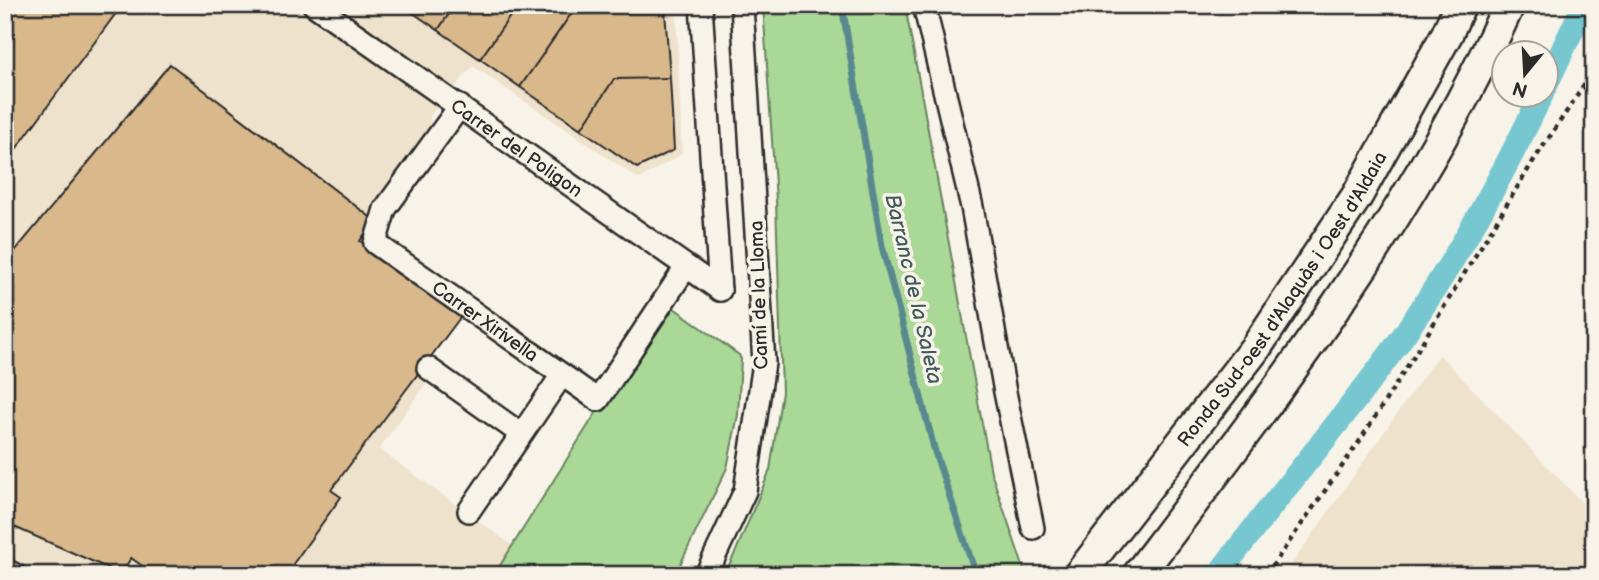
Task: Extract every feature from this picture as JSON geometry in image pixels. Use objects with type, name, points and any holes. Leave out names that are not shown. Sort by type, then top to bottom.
[{"type":"main road","name":"Ronda Sud-oest d'Alaquàs i Oest d'Aldaia","points":[[1079,575],[1257,346],[1357,195],[1447,34],[1460,5]]},
{"type":"main road","points":[[1138,575],[1292,371],[1393,223],[1487,54],[1509,5]]},
{"type":"street","name":"Carrer del Poligon","points":[[314,5],[720,290]]},
{"type":"street","name":"Camí de la Lloma","points":[[701,5],[720,290]]},
{"type":"street","name":"Camí de la Lloma","points":[[705,575],[745,491],[764,363],[742,5]]},
{"type":"street","points":[[924,5],[972,207],[1005,392],[1033,528]]},
{"type":"street","name":"Carrer Xirivella","points":[[460,106],[386,209],[374,243],[598,400],[686,267]]},
{"type":"street","points":[[428,368],[521,434]]},
{"type":"street","points":[[468,511],[562,375]]},
{"type":"street","points":[[5,570],[15,575]]},
{"type":"path","points":[[1266,575],[1359,442],[1594,65]]},
{"type":"path","points":[[1585,83],[1594,93]]},
{"type":"shaded area","points":[[5,5],[676,5],[682,154],[639,179],[473,66],[430,116],[432,131],[368,216],[360,241],[462,315],[423,370],[431,377],[379,449],[513,546],[494,575],[11,575],[5,572]]},
{"type":"shaded area","points":[[1439,354],[1594,515],[1594,575],[1284,575]]},
{"type":"green space","points":[[763,5],[905,5],[991,472],[1026,575],[724,575],[770,470],[782,392],[776,201]]},
{"type":"green space","points":[[662,308],[674,308],[741,359],[738,415],[727,468],[675,575],[494,575]]},
{"type":"building","points":[[5,5],[122,5],[5,164]]},
{"type":"building","points":[[402,5],[455,5],[438,30]]},
{"type":"building","points":[[455,5],[518,5],[480,59],[438,30]]},
{"type":"building","points":[[518,5],[665,5],[665,11],[571,14],[520,87],[480,59]]},
{"type":"building","points":[[665,11],[670,78],[614,79],[581,129],[520,87],[571,14]]},
{"type":"building","points":[[170,64],[374,220],[360,241],[462,315],[331,490],[341,497],[293,564],[308,575],[155,575],[131,558],[121,574],[5,523],[5,263]]},
{"type":"building","points":[[670,78],[674,150],[637,168],[581,129],[614,79]]},
{"type":"waterway","name":"Barranc de la Saleta","points":[[842,5],[882,246],[935,452],[976,575]]},
{"type":"waterway","points":[[1560,56],[1584,5]]},
{"type":"waterway","points":[[1218,575],[1356,399],[1421,310],[1476,220],[1535,108]]}]
